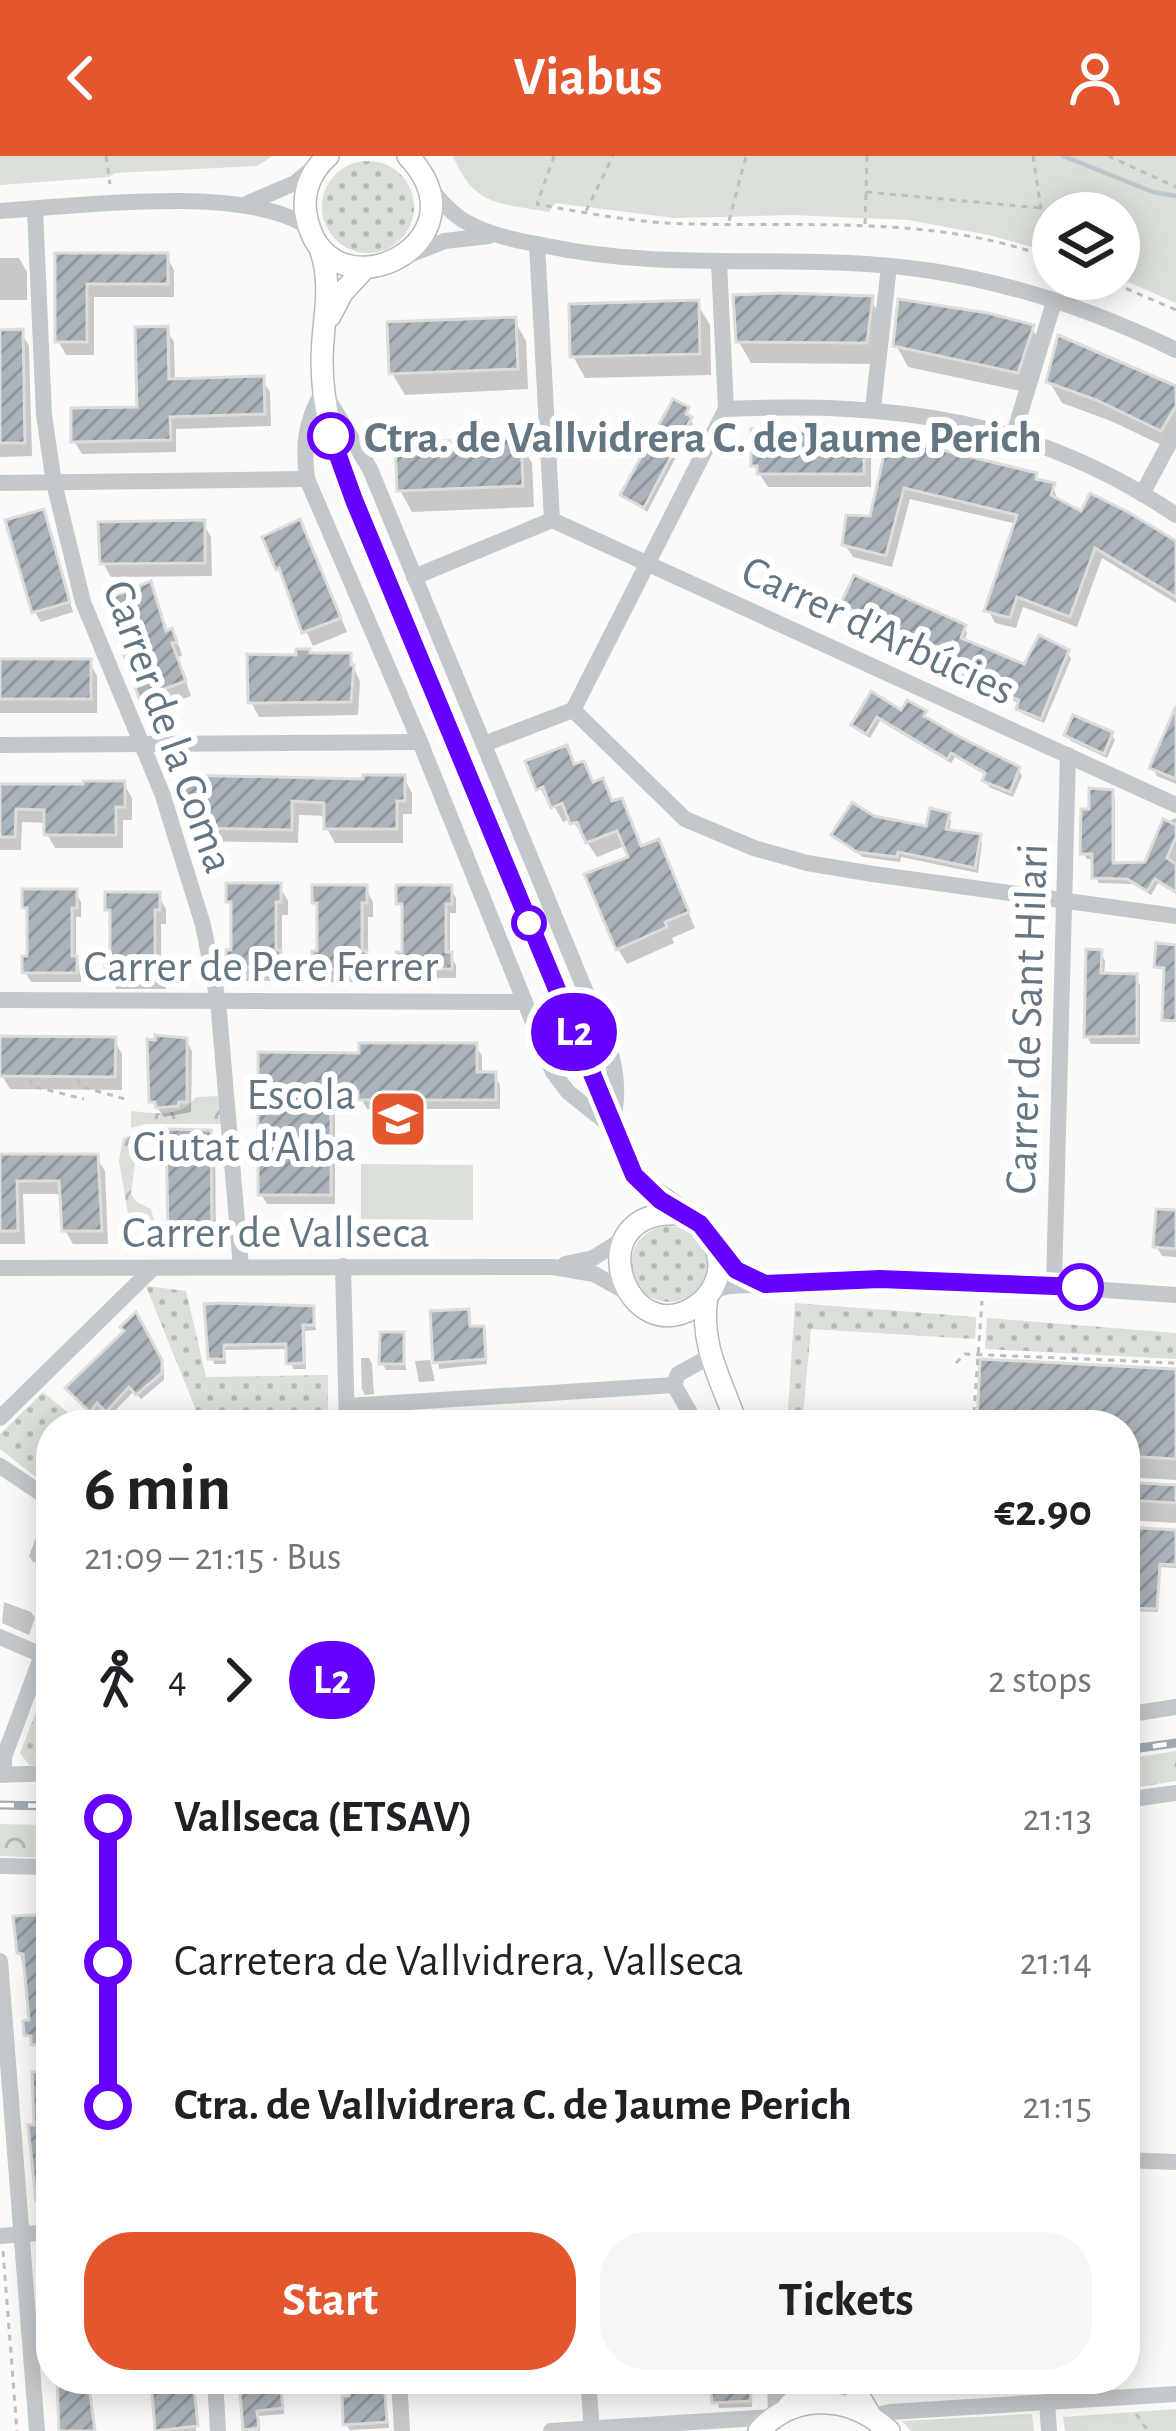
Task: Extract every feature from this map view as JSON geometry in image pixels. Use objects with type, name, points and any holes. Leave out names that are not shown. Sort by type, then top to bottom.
[{"type":"main road","points":[[326,157],[309,179],[304,203],[308,227],[328,272],[323,345],[328,425],[354,500],[634,1175],[700,1224],[716,1245],[719,1269],[704,1327],[709,1357],[731,1410]]},
{"type":"main road","points":[[320,248],[344,263],[364,268],[390,264],[404,256],[425,232],[431,200],[418,166]]},
{"type":"main road","points":[[328,322],[342,293],[364,268]]},
{"type":"main road","points":[[634,1175],[628,1234],[619,1256],[620,1276],[628,1293],[651,1311],[664,1313],[687,1312],[709,1294]]},
{"type":"main road","points":[[628,1234],[651,1216],[682,1214]]},
{"type":"main road","points":[[664,1313],[681,1324],[709,1357]]},
{"type":"main road","points":[[773,2419],[799,2394]]},
{"type":"main road","points":[[860,2394],[877,2421]]},
{"type":"main road","points":[[773,2419],[801,2405],[836,2403],[877,2421]]},
{"type":"street","points":[[245,204],[295,183],[326,157]]},
{"type":"street","points":[[418,166],[446,208],[469,224],[502,236],[652,262],[934,271],[1126,325],[1176,350]]},
{"type":"street","points":[[0,211],[141,203],[245,204],[295,218],[308,227]]},
{"type":"street","name":"Carrer de la Coma","points":[[35,209],[44,415],[54,483],[83,602],[162,793],[203,925],[218,1001],[241,1267]]},
{"type":"street","points":[[404,256],[469,236],[502,236]]},
{"type":"street","points":[[414,577],[552,520],[537,244]]},
{"type":"street","points":[[484,744],[573,710],[726,409],[719,263]]},
{"type":"street","points":[[873,408],[889,266]]},
{"type":"street","points":[[1013,437],[1054,302]]},
{"type":"street","points":[[323,391],[370,469],[609,1048],[616,1070],[613,1127],[568,1092],[553,1072],[308,479],[304,435],[323,391]]},
{"type":"street","points":[[726,409],[818,405],[929,416],[1046,446],[1176,515]]},
{"type":"street","points":[[1142,494],[1176,431]]},
{"type":"street","points":[[0,483],[308,479]]},
{"type":"street","name":"Carrer d'Arbúcies","points":[[552,520],[1176,805]]},
{"type":"street","points":[[573,710],[686,819],[754,848],[807,863],[1176,916]]},
{"type":"street","points":[[0,745],[420,742]]},
{"type":"street","name":"Carrer de Sant Hilari","points":[[1054,1284],[1068,755]]},
{"type":"street","name":"Carrer de Pere Ferrer","points":[[0,1000],[522,1002]]},
{"type":"street","points":[[553,1267],[593,1258],[628,1234]]},
{"type":"street","points":[[716,1245],[736,1270],[765,1284]]},
{"type":"street","points":[[343,1266],[347,1410]]},
{"type":"street","points":[[553,1267],[594,1274],[628,1293]]},
{"type":"street","name":"Carrer de Vallseca","points":[[0,1268],[553,1267]]},
{"type":"street","points":[[0,1418],[153,1268]]},
{"type":"street","points":[[709,1294],[729,1286],[880,1279],[1054,1284],[1176,1295]]},
{"type":"street","points":[[674,1384],[678,1374],[709,1357]]},
{"type":"street","points":[[408,1410],[674,1384]]},
{"type":"street","points":[[674,1384],[689,1410]]},
{"type":"street","points":[[0,1466],[36,1490]]},
{"type":"street","points":[[1140,1470],[1176,1472]]},
{"type":"street","points":[[0,1637],[36,1652]]},
{"type":"street","points":[[36,1671],[4,1757],[2,1775],[36,1774]]},
{"type":"street","points":[[1140,1713],[1176,1707]]},
{"type":"street","points":[[1140,1798],[1176,1792]]},
{"type":"street","points":[[0,1866],[36,1867]]},
{"type":"street","points":[[0,1961],[37,2431]]},
{"type":"street","points":[[1140,2161],[1176,2162]]},
{"type":"street","points":[[1,2235],[36,2233]]},
{"type":"street","points":[[216,2394],[218,2431]]},
{"type":"street","points":[[400,2394],[402,2431]]},
{"type":"street","points":[[589,2394],[592,2430]]},
{"type":"street","points":[[877,2421],[890,2411],[1176,2394]]},
{"type":"street","points":[[1047,2402],[1049,2431]]},
{"type":"street","points":[[551,2431],[773,2419]]},
{"type":"path","points":[[106,156],[112,191]]},
{"type":"path","points":[[554,156],[537,204],[664,223],[942,232],[1032,253]]},
{"type":"path","points":[[585,212],[613,156]]},
{"type":"path","points":[[728,223],[746,156]]},
{"type":"path","points":[[865,226],[867,156]]},
{"type":"path","points":[[1033,156],[1039,192]]},
{"type":"path","points":[[1108,156],[1176,188]]},
{"type":"path","points":[[866,192],[1032,207]]},
{"type":"path","points":[[1140,294],[1176,310]]},
{"type":"path","points":[[31,1079],[31,1086],[84,1099]]},
{"type":"path","points":[[79,1079],[79,1086],[125,1099]]},
{"type":"path","points":[[974,1410],[981,1318]]},
{"type":"path","points":[[956,1363],[965,1354],[1176,1363]]},
{"type":"path","points":[[1,2235],[16,2431]]},
{"type":"path","points":[[1135,2412],[1148,2431]]},
{"type":"green space","points":[[0,156],[273,156],[257,166],[0,185]]},
{"type":"green space","points":[[453,156],[1176,156],[1176,303],[1140,287],[1140,192],[1032,192],[1032,247],[908,220],[793,215],[674,218],[555,203],[549,212],[490,200],[461,173]]},
{"type":"green space","points":[[368,161],[386,164],[401,174],[411,189],[411,225],[401,240],[386,250],[368,253],[350,250],[335,240],[325,225],[322,207],[325,189],[335,174],[350,164]]},
{"type":"green space","points":[[218,1096],[225,1124],[131,1128],[131,1111],[175,1112],[196,1097]]},
{"type":"green space","points":[[148,1130],[148,1140],[137,1146],[131,1194],[151,1209],[156,1229],[130,1225],[119,1161],[123,1138]]},
{"type":"green space","points":[[361,1164],[473,1165],[473,1220],[361,1219]]},
{"type":"green space","points":[[669,1226],[696,1237],[707,1264],[696,1291],[669,1302],[642,1291],[631,1264],[642,1237]]},
{"type":"green space","points":[[146,1286],[186,1291],[206,1377],[328,1375],[328,1410],[196,1410]]},
{"type":"green space","points":[[795,1303],[976,1317],[975,1339],[811,1329],[803,1410],[788,1410]]},
{"type":"green space","points":[[987,1318],[1176,1333],[1176,1359],[985,1349]]},
{"type":"green space","points":[[43,1392],[65,1410],[36,1410],[36,1477],[0,1449],[0,1434]]},
{"type":"green space","points":[[36,1712],[36,1765],[29,1765],[20,1753]]},
{"type":"green space","points":[[1176,1751],[1176,1781],[1140,1787],[1140,1757]]},
{"type":"green space","points":[[0,1824],[36,1825],[36,1857],[0,1856]]},
{"type":"green space","points":[[1176,2409],[1176,2431],[1065,2431],[1063,2417]]},
{"type":"green space","points":[[1032,2414],[1034,2431],[911,2431],[902,2421]]},
{"type":"building","points":[[55,253],[168,253],[168,284],[87,284],[87,342],[55,342]]},
{"type":"building","points":[[733,295],[873,296],[867,343],[736,342]]},
{"type":"building","points":[[898,299],[1034,325],[1018,373],[893,346]]},
{"type":"building","points":[[699,300],[700,354],[570,357],[569,304]]},
{"type":"building","points":[[516,317],[518,369],[389,374],[387,322]]},
{"type":"building","points":[[168,326],[169,379],[264,376],[265,414],[170,417],[171,440],[71,442],[71,408],[137,407],[135,327]]},
{"type":"building","points":[[23,329],[25,443],[0,443],[0,330]]},
{"type":"building","points":[[1058,335],[1176,386],[1176,406],[1161,431],[1046,382]]},
{"type":"building","points":[[673,399],[689,407],[686,414],[692,417],[644,508],[620,495]]},
{"type":"building","points":[[751,429],[864,429],[864,474],[757,474],[757,466],[751,466]]},
{"type":"building","points":[[888,437],[1037,473],[1036,479],[1055,483],[1051,495],[1081,511],[1090,493],[1128,512],[1176,541],[1176,597],[1095,548],[1070,617],[1017,597],[1010,618],[984,611],[1017,515],[904,488],[886,556],[842,545],[846,515],[870,516]]},
{"type":"building","points":[[521,438],[523,486],[397,491],[395,443]]},
{"type":"building","points":[[44,509],[70,602],[32,613],[5,520]]},
{"type":"building","points":[[300,519],[341,618],[302,633],[279,568],[276,570],[262,537]]},
{"type":"building","points":[[205,520],[205,563],[100,564],[98,522]]},
{"type":"building","points":[[854,575],[966,625],[961,638],[1024,664],[1039,635],[1069,650],[1041,719],[1016,709],[1019,700],[976,683],[974,689],[958,683],[962,674],[933,662],[939,648],[840,605]]},
{"type":"building","points":[[151,581],[166,631],[172,628],[177,642],[172,643],[186,681],[139,698],[105,600]]},
{"type":"building","points":[[296,649],[351,653],[351,702],[248,703],[247,654],[296,655]]},
{"type":"building","points":[[0,659],[91,659],[91,699],[0,699]]},
{"type":"building","points":[[871,691],[901,710],[907,700],[927,711],[924,716],[1020,767],[1010,792],[982,781],[985,773],[951,753],[947,759],[877,717],[866,734],[851,725]]},
{"type":"building","points":[[1176,706],[1176,779],[1149,768]]},
{"type":"building","points":[[1073,715],[1113,732],[1104,754],[1064,735]]},
{"type":"building","points":[[567,745],[574,764],[584,761],[593,782],[603,778],[612,801],[622,798],[641,846],[659,839],[689,912],[616,950],[584,874],[628,857],[617,831],[586,843],[577,822],[570,824],[562,803],[551,808],[543,787],[536,790],[525,761]]},
{"type":"building","points":[[182,775],[363,779],[363,775],[405,775],[405,801],[397,801],[397,829],[324,829],[324,803],[292,801],[292,830],[190,828],[191,802],[182,801]]},
{"type":"building","points":[[125,781],[125,807],[116,807],[116,835],[44,835],[44,810],[16,809],[15,837],[0,837],[0,784]]},
{"type":"building","points":[[1089,788],[1113,790],[1113,863],[1145,862],[1163,819],[1176,825],[1167,858],[1176,864],[1176,892],[1155,879],[1147,891],[1127,879],[1092,878],[1092,854],[1080,854],[1081,809],[1089,809]]},
{"type":"building","points":[[852,802],[874,816],[926,826],[930,808],[950,813],[946,829],[981,834],[975,868],[898,852],[897,857],[857,852],[831,835]]},
{"type":"building","points":[[226,883],[281,883],[276,950],[281,950],[281,968],[226,967],[226,950],[231,950],[231,902],[226,902]]},
{"type":"building","points":[[312,885],[367,885],[367,903],[362,903],[362,951],[367,951],[367,969],[312,969],[312,951],[317,951],[317,903],[312,903]]},
{"type":"building","points":[[396,885],[452,885],[452,904],[446,904],[446,952],[452,952],[452,969],[396,969],[396,952],[402,952],[402,904],[396,904]]},
{"type":"building","points":[[22,889],[77,889],[72,956],[77,956],[77,973],[22,973],[22,956],[27,956],[27,908],[22,908]]},
{"type":"building","points":[[105,892],[160,892],[160,910],[155,910],[155,958],[160,958],[160,976],[105,976],[105,958],[110,958],[110,910],[105,910]]},
{"type":"building","points":[[1156,943],[1176,945],[1176,1021],[1162,1020],[1164,968],[1154,967]]},
{"type":"building","points":[[1086,949],[1102,950],[1101,973],[1137,974],[1137,1036],[1084,1037]]},
{"type":"building","points":[[155,1035],[187,1038],[187,1102],[178,1106],[156,1108],[155,1102],[149,1102],[147,1039],[155,1040]]},
{"type":"building","points":[[0,1036],[116,1037],[115,1077],[0,1076]]},
{"type":"building","points":[[359,1043],[477,1043],[477,1072],[496,1072],[496,1100],[358,1100],[358,1091],[331,1091],[331,1195],[258,1195],[258,1052],[359,1053]]},
{"type":"building","points":[[166,1129],[211,1130],[212,1230],[168,1231]]},
{"type":"building","points":[[0,1154],[98,1154],[102,1231],[62,1231],[59,1181],[17,1181],[18,1231],[0,1231]]},
{"type":"building","points":[[1156,1209],[1176,1210],[1176,1249],[1153,1247]]},
{"type":"building","points":[[204,1304],[314,1306],[314,1325],[303,1325],[304,1363],[286,1364],[286,1344],[224,1345],[224,1359],[208,1359]]},
{"type":"building","points":[[469,1309],[470,1326],[484,1326],[486,1359],[433,1363],[430,1311]]},
{"type":"building","points":[[136,1312],[162,1360],[162,1373],[136,1395],[129,1387],[108,1410],[97,1403],[88,1410],[65,1388],[124,1331],[120,1327]]},
{"type":"building","points":[[380,1332],[404,1332],[404,1364],[379,1364]]},
{"type":"building","points":[[980,1359],[1176,1369],[1176,1459],[1140,1457],[1140,1410],[978,1410]]},
{"type":"building","points":[[1140,1483],[1176,1485],[1176,1503],[1140,1501]]},
{"type":"building","points":[[1140,1528],[1176,1530],[1176,1565],[1160,1564],[1157,1609],[1140,1608]]},
{"type":"building","points":[[36,1915],[36,2045],[31,2045],[31,2036],[24,2035],[23,2021],[29,2020],[23,1954],[17,1953],[13,1916]]},
{"type":"building","points":[[32,2072],[36,2072],[36,2201],[28,2125],[34,2125]]},
{"type":"building","points":[[58,2394],[90,2394],[95,2431],[59,2431]]},
{"type":"building","points":[[152,2394],[195,2394],[198,2426],[155,2431]]},
{"type":"building","points":[[240,2394],[282,2394],[283,2408],[257,2411],[259,2428],[243,2430]]},
{"type":"building","points":[[385,2394],[387,2422],[343,2425],[342,2396]]},
{"type":"building","points":[[711,2394],[751,2394],[751,2401],[712,2403]]},
{"type":"waterway","points":[[1063,156],[1153,192],[1176,196]]},
{"type":"railway","points":[[1140,1748],[1176,1743]]},
{"type":"railway","points":[[0,1805],[36,1806]]},
{"type":"bus line","name":"L2","points":[[331,436],[634,1175],[660,1200],[700,1224],[736,1270],[765,1284],[880,1279],[1080,1287]]},
{"type":"place","name":"Ctra. de Vallvidrera C. de Jaume Perich","points":[[331,436]]},
{"type":"place","name":"Escola Ciutat d'Alba","points":[[398,1119]]}]
